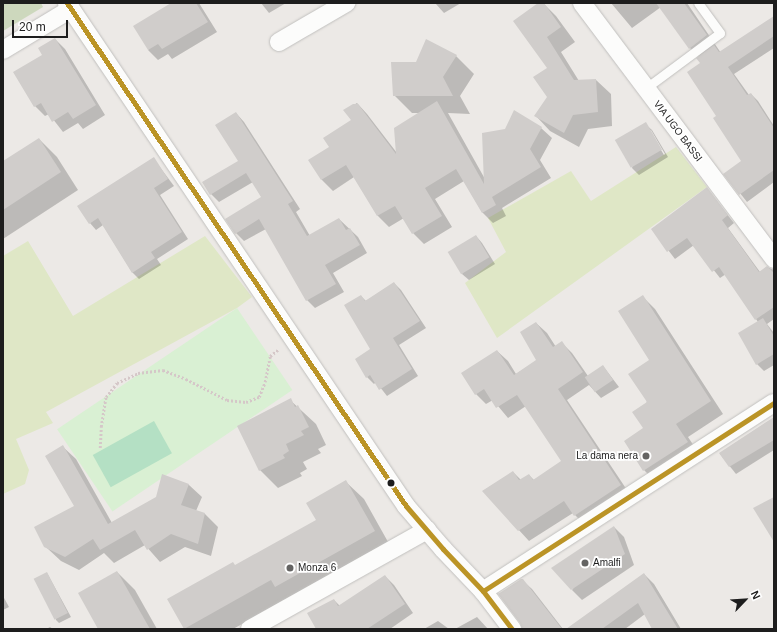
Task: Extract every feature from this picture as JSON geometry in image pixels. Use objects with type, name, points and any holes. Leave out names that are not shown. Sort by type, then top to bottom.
[{"type":"street","points":[[279,42],[346,3]]},
{"type":"street","name":"VIA UGO BASSI","points":[[582,3],[774,259]]},
{"type":"street","points":[[3,50],[69,6],[406,506],[483,591],[512,629]]},
{"type":"street","points":[[483,591],[774,403]]},
{"type":"street","points":[[250,629],[427,530]]},
{"type":"lane","points":[[646,88],[720,33],[698,3]]},
{"type":"path","points":[[100,448],[101,428],[106,397],[117,383],[138,373],[163,370],[186,379],[227,400],[246,402],[259,397],[265,382],[270,356],[293,339]]},
{"type":"green space","points":[[3,3],[41,3],[43,7],[3,31]]},
{"type":"green space","points":[[676,147],[707,187],[497,338],[465,283],[506,252],[488,218],[571,171],[591,201]]},
{"type":"green space","points":[[205,236],[252,297],[237,308],[46,412],[53,423],[16,439],[29,470],[25,484],[3,494],[3,256],[28,241],[73,316]]},
{"type":"green space","points":[[237,308],[292,390],[112,511],[57,429]]},
{"type":"green space","points":[[154,421],[172,453],[111,487],[93,455]]},
{"type":"building","points":[[171,3],[196,3],[208,22],[162,49],[158,44],[148,50],[133,26]]},
{"type":"building","points":[[538,3],[544,3],[561,27],[547,37],[574,80],[596,79],[598,112],[573,115],[564,133],[534,116],[547,97],[533,77],[547,68],[513,21]]},
{"type":"building","points":[[656,3],[684,3],[707,35],[689,49]]},
{"type":"building","points":[[774,16],[774,36],[728,67],[747,95],[751,93],[774,128],[774,170],[739,195],[723,174],[741,161],[713,118],[716,116],[687,72],[700,63],[696,58],[714,45],[719,52]]},
{"type":"building","points":[[55,38],[96,105],[73,119],[68,112],[52,122],[41,103],[34,107],[13,72],[42,55],[38,48]]},
{"type":"building","points":[[426,39],[457,55],[443,77],[453,96],[393,96],[391,62],[416,62]]},
{"type":"building","points":[[437,101],[484,184],[482,133],[505,129],[514,110],[542,127],[530,149],[541,167],[492,197],[496,205],[482,213],[456,169],[425,188],[442,216],[412,234],[395,206],[377,216],[346,165],[321,180],[308,160],[329,147],[323,138],[351,120],[343,110],[353,104],[358,104],[396,154],[394,128]]},
{"type":"building","points":[[236,112],[293,201],[288,204],[307,236],[339,218],[346,230],[350,228],[360,245],[325,265],[336,284],[306,301],[259,219],[235,234],[225,219],[261,197],[246,173],[210,195],[202,182],[238,161],[215,125]]},
{"type":"building","points":[[646,122],[662,150],[631,168],[615,140]]},
{"type":"building","points":[[39,138],[61,172],[3,210],[3,161]]},
{"type":"building","points":[[154,157],[168,179],[154,188],[182,232],[151,252],[155,258],[132,273],[98,218],[89,224],[77,206]]},
{"type":"building","points":[[707,187],[728,215],[722,220],[759,272],[767,266],[774,273],[774,307],[755,320],[719,267],[712,272],[687,238],[667,252],[651,229]]},
{"type":"building","points":[[476,235],[489,257],[461,274],[448,252]]},
{"type":"building","points":[[394,282],[420,321],[393,338],[412,369],[379,390],[370,375],[366,378],[355,359],[370,349],[344,305],[361,295],[365,301]]},
{"type":"building","points":[[643,295],[711,401],[676,424],[688,442],[643,471],[624,441],[643,428],[632,412],[647,402],[628,374],[649,360],[618,311]]},
{"type":"building","points":[[763,318],[774,336],[774,354],[756,365],[738,333]]},
{"type":"building","points":[[536,322],[553,347],[562,341],[583,372],[558,389],[621,485],[574,516],[564,501],[518,531],[482,491],[513,471],[519,480],[529,474],[533,480],[561,461],[517,395],[496,408],[484,389],[475,395],[461,373],[497,350],[514,375],[536,360],[520,332]]},
{"type":"building","points":[[603,365],[613,380],[595,392],[585,377]]},
{"type":"building","points":[[291,398],[295,407],[298,405],[309,427],[301,431],[304,435],[286,444],[289,451],[283,455],[285,458],[259,471],[237,426]]},
{"type":"building","points":[[774,417],[774,440],[729,467],[719,453]]},
{"type":"building","points":[[63,445],[108,524],[156,497],[162,474],[189,484],[181,505],[205,513],[198,544],[171,534],[147,550],[135,530],[100,550],[93,539],[65,557],[44,547],[34,527],[74,506],[45,456]]},
{"type":"building","points":[[346,480],[375,531],[275,587],[271,580],[184,629],[167,599],[233,562],[235,565],[316,520],[306,503]]},
{"type":"building","points":[[774,497],[774,542],[753,508]]},
{"type":"building","points":[[614,526],[625,554],[571,590],[551,568]]},
{"type":"building","points":[[117,571],[150,629],[98,629],[78,593]]},
{"type":"building","points":[[47,572],[68,613],[55,620],[34,579]]},
{"type":"building","points":[[644,573],[678,629],[652,629],[638,603],[602,629],[566,629]]},
{"type":"building","points":[[385,575],[405,604],[367,629],[316,629],[307,613],[334,599],[338,606]]},
{"type":"building","points":[[523,579],[562,629],[522,629],[520,623],[498,594]]},
{"type":"transit line","points":[[67,3],[406,506],[443,549],[483,591],[512,629]]},
{"type":"transit line","points":[[483,591],[774,403]]},
{"type":"place","name":"La dama nera","points":[[646,456]]},
{"type":"place","name":"Amalfi","points":[[585,563]]},
{"type":"place","name":"Monza 6","points":[[290,568]]}]
